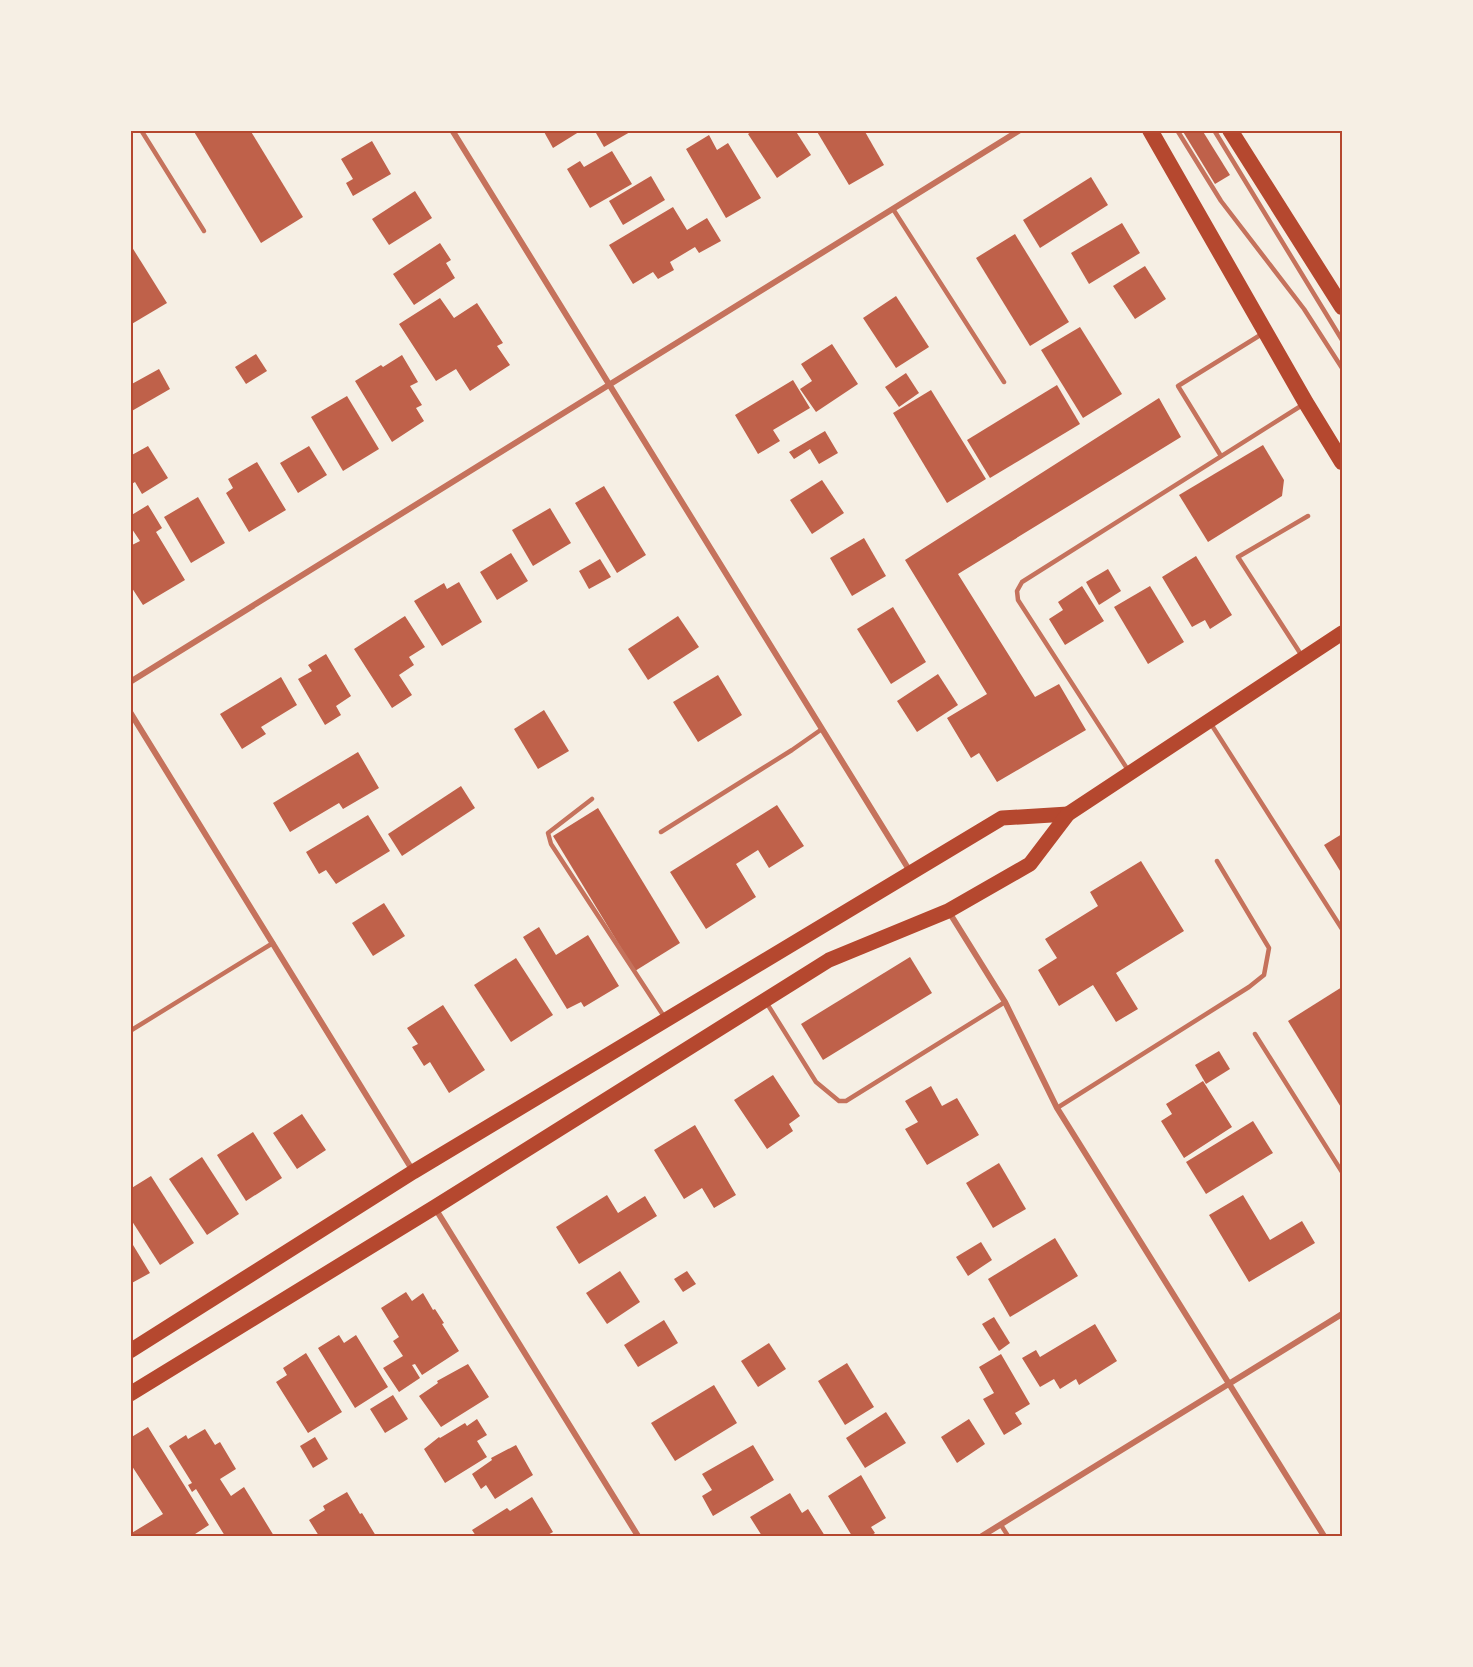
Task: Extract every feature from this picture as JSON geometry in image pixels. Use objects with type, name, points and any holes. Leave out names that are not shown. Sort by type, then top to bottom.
[{"type":"highway","points":[[1150,130],[1342,462]]},
{"type":"highway","points":[[1230,130],[1342,307]]},
{"type":"main road","points":[[130,1394],[435,1207],[829,960],[948,911],[1030,864],[1068,814],[1342,633]]},
{"type":"main road","points":[[130,1351],[413,1172],[1002,818],[1068,814]]},
{"type":"street","points":[[452,130],[912,873]]},
{"type":"street","points":[[130,682],[1020,130]]},
{"type":"street","points":[[130,712],[413,1172]]},
{"type":"street","points":[[948,911],[1005,1002],[1058,1108],[1324,1536]]},
{"type":"street","points":[[435,1207],[638,1536]]},
{"type":"street","points":[[982,1536],[1342,1314]]},
{"type":"lane","points":[[141,130],[204,231]]},
{"type":"lane","points":[[1177,130],[1221,201],[1293,294],[1342,368]]},
{"type":"lane","points":[[1214,130],[1342,340]]},
{"type":"lane","points":[[893,209],[1004,382]]},
{"type":"lane","points":[[1221,456],[1178,386],[1266,332]]},
{"type":"lane","points":[[1130,773],[1018,600],[1017,591],[1022,582],[1306,403]]},
{"type":"lane","points":[[1304,658],[1238,557],[1308,516]]},
{"type":"lane","points":[[1209,721],[1342,928]]},
{"type":"lane","points":[[661,832],[822,729]]},
{"type":"lane","points":[[592,799],[548,833],[551,844],[666,1020]]},
{"type":"lane","points":[[1058,1108],[1249,987],[1264,975],[1269,948],[1217,861]]},
{"type":"lane","points":[[130,1031],[273,943]]},
{"type":"lane","points":[[765,1001],[816,1082],[839,1101],[846,1101],[1005,1002]]},
{"type":"lane","points":[[1256,1034],[1342,1172]]},
{"type":"lane","points":[[1001,1525],[1008,1536]]},
{"type":"building","points":[[193,130],[250,130],[303,217],[261,243]]},
{"type":"building","points":[[543,130],[582,130],[553,148]]},
{"type":"building","points":[[600,130],[628,130],[630,132],[604,147],[596,133]]},
{"type":"building","points":[[754,130],[795,130],[811,155],[777,178],[748,134]]},
{"type":"building","points":[[816,130],[864,130],[884,165],[849,185]]},
{"type":"building","points":[[1182,130],[1202,130],[1230,175],[1215,184]]},
{"type":"building","points":[[709,135],[717,150],[728,143],[761,198],[726,218],[686,149]]},
{"type":"building","points":[[372,141],[391,174],[353,196],[346,183],[353,179],[341,159]]},
{"type":"building","points":[[612,151],[632,184],[590,208],[567,169],[580,161],[584,167]]},
{"type":"building","points":[[651,176],[665,200],[623,225],[609,201]]},
{"type":"building","points":[[1091,177],[1108,205],[1040,248],[1023,220]]},
{"type":"building","points":[[415,191],[432,218],[389,245],[372,219]]},
{"type":"building","points":[[673,207],[687,230],[707,218],[721,241],[699,253],[695,247],[670,262],[674,270],[658,279],[653,272],[633,284],[609,245]]},
{"type":"building","points":[[1122,223],[1140,253],[1089,284],[1071,253]]},
{"type":"building","points":[[1015,234],[1069,322],[1030,346],[976,258]]},
{"type":"building","points":[[440,243],[451,260],[446,263],[455,278],[414,305],[393,274]]},
{"type":"building","points":[[130,244],[167,303],[130,325]]},
{"type":"building","points":[[1145,266],[1166,299],[1135,319],[1113,286]]},
{"type":"building","points":[[896,296],[929,347],[896,368],[863,318]]},
{"type":"building","points":[[440,298],[454,318],[477,303],[503,343],[497,346],[510,365],[470,391],[456,369],[436,381],[399,324]]},
{"type":"building","points":[[1080,327],[1122,394],[1083,418],[1041,350]]},
{"type":"building","points":[[832,344],[858,384],[816,412],[800,389],[812,381],[801,364]]},
{"type":"building","points":[[256,354],[267,371],[246,384],[235,367]]},
{"type":"building","points":[[402,355],[418,382],[410,386],[422,405],[416,408],[424,421],[392,442],[355,381]]},
{"type":"building","points":[[159,369],[170,389],[130,412],[130,385]]},
{"type":"building","points":[[906,373],[919,393],[899,407],[885,387]]},
{"type":"building","points":[[793,380],[810,408],[773,430],[780,441],[758,454],[735,415]]},
{"type":"building","points":[[1057,385],[1080,424],[990,478],[967,440]]},
{"type":"building","points":[[931,390],[986,479],[947,503],[893,413]]},
{"type":"building","points":[[347,396],[379,449],[343,471],[311,417]]},
{"type":"building","points":[[1159,398],[1181,437],[958,574],[1035,697],[1059,684],[1086,730],[997,782],[979,753],[971,758],[947,718],[987,694],[905,560]]},
{"type":"building","points":[[825,431],[838,453],[819,464],[810,449],[794,459],[789,452]]},
{"type":"building","points":[[1263,445],[1284,480],[1282,496],[1208,542],[1179,495]]},
{"type":"building","points":[[148,446],[168,478],[142,494],[135,482],[130,485],[130,456]]},
{"type":"building","points":[[309,446],[327,475],[298,493],[280,463]]},
{"type":"building","points":[[257,462],[286,510],[249,532],[226,493],[233,488],[228,479]]},
{"type":"building","points":[[822,480],[844,513],[812,534],[790,500]]},
{"type":"building","points":[[604,486],[646,555],[617,573],[575,503]]},
{"type":"building","points":[[198,497],[225,543],[191,563],[164,517]]},
{"type":"building","points":[[148,505],[162,528],[156,532],[185,580],[143,605],[130,585],[130,546],[140,541],[130,526],[130,516]]},
{"type":"building","points":[[550,508],[571,543],[533,566],[512,530]]},
{"type":"building","points":[[864,538],[886,576],[852,596],[830,558]]},
{"type":"building","points":[[511,553],[528,581],[497,600],[480,572]]},
{"type":"building","points":[[1196,556],[1232,615],[1210,629],[1205,620],[1192,627],[1162,577]]},
{"type":"building","points":[[600,559],[611,577],[589,589],[579,571]]},
{"type":"building","points":[[1108,569],[1121,591],[1099,605],[1086,582]]},
{"type":"building","points":[[459,582],[482,622],[442,646],[414,601],[444,583],[447,589]]},
{"type":"building","points":[[1082,586],[1104,621],[1065,645],[1049,619],[1063,610],[1058,602]]},
{"type":"building","points":[[1150,586],[1184,642],[1148,664],[1114,607]]},
{"type":"building","points":[[893,607],[926,662],[891,684],[857,629]]},
{"type":"building","points":[[405,616],[425,647],[409,657],[414,665],[399,675],[412,695],[392,708],[354,649]]},
{"type":"building","points":[[678,616],[699,647],[648,680],[628,649]]},
{"type":"building","points":[[326,654],[351,696],[336,706],[341,715],[325,725],[298,679],[312,671],[308,665]]},
{"type":"building","points":[[938,674],[958,705],[917,732],[897,701]]},
{"type":"building","points":[[718,675],[742,715],[698,742],[673,702]]},
{"type":"building","points":[[281,677],[297,705],[261,727],[266,734],[242,749],[220,714]]},
{"type":"building","points":[[544,710],[569,751],[538,769],[514,729]]},
{"type":"building","points":[[358,752],[379,788],[343,809],[339,803],[290,832],[273,803]]},
{"type":"building","points":[[461,786],[475,808],[402,856],[388,834]]},
{"type":"building","points":[[777,805],[804,846],[769,868],[758,850],[736,864],[756,897],[706,929],[670,872]]},
{"type":"building","points":[[598,808],[680,943],[635,971],[553,836]]},
{"type":"building","points":[[368,815],[390,851],[336,884],[326,870],[319,874],[306,852]]},
{"type":"building","points":[[1342,834],[1342,874],[1324,845]]},
{"type":"building","points":[[1141,861],[1184,931],[1116,973],[1138,1009],[1116,1022],[1093,985],[1059,1006],[1038,970],[1057,958],[1045,939],[1098,906],[1090,892]]},
{"type":"building","points":[[384,903],[405,936],[373,956],[352,923]]},
{"type":"building","points":[[539,927],[556,955],[588,935],[619,986],[584,1007],[581,1002],[567,1009],[523,937]]},
{"type":"building","points":[[910,957],[932,993],[823,1060],[801,1024]]},
{"type":"building","points":[[516,958],[553,1015],[511,1042],[474,985]]},
{"type":"building","points":[[1342,987],[1342,1109],[1288,1021]]},
{"type":"building","points":[[443,1005],[485,1070],[449,1093],[430,1062],[424,1066],[412,1047],[418,1044],[407,1028]]},
{"type":"building","points":[[1219,1051],[1230,1069],[1206,1084],[1195,1065]]},
{"type":"building","points":[[773,1075],[800,1116],[789,1124],[793,1131],[767,1149],[734,1100]]},
{"type":"building","points":[[1203,1081],[1232,1127],[1184,1158],[1161,1121],[1172,1114],[1166,1104]]},
{"type":"building","points":[[931,1086],[942,1106],[957,1098],[979,1135],[927,1165],[905,1129],[918,1122],[905,1101]]},
{"type":"building","points":[[302,1114],[326,1150],[297,1169],[273,1133]]},
{"type":"building","points":[[1253,1121],[1273,1153],[1206,1194],[1186,1162]]},
{"type":"building","points":[[695,1125],[736,1195],[714,1208],[702,1188],[684,1199],[654,1150]]},
{"type":"building","points":[[253,1132],[282,1178],[246,1201],[217,1155]]},
{"type":"building","points":[[202,1157],[239,1214],[207,1235],[169,1179]]},
{"type":"building","points":[[999,1163],[1026,1209],[993,1228],[966,1183]]},
{"type":"building","points":[[151,1176],[194,1243],[160,1265],[130,1218],[130,1189]]},
{"type":"building","points":[[607,1195],[618,1213],[645,1196],[657,1216],[579,1264],[556,1227]]},
{"type":"building","points":[[1243,1195],[1270,1240],[1302,1221],[1315,1243],[1249,1282],[1209,1215]]},
{"type":"building","points":[[1055,1238],[1078,1276],[1010,1317],[988,1279]]},
{"type":"building","points":[[130,1240],[150,1273],[130,1284]]},
{"type":"building","points":[[981,1242],[992,1260],[968,1276],[956,1257]]},
{"type":"building","points":[[620,1271],[640,1302],[607,1324],[586,1293]]},
{"type":"building","points":[[687,1271],[696,1284],[683,1292],[674,1279]]},
{"type":"building","points":[[406,1292],[412,1301],[423,1293],[444,1323],[442,1324],[459,1351],[422,1375],[415,1364],[412,1365],[420,1378],[399,1392],[383,1368],[403,1356],[393,1341],[399,1337],[381,1308]]},
{"type":"building","points":[[994,1317],[1010,1343],[999,1351],[982,1324]]},
{"type":"building","points":[[664,1320],[678,1343],[638,1367],[624,1345]]},
{"type":"building","points":[[1095,1324],[1117,1361],[1079,1385],[1076,1379],[1060,1389],[1054,1379],[1040,1387],[1022,1358],[1036,1350],[1040,1357]]},
{"type":"building","points":[[339,1335],[344,1343],[356,1335],[388,1387],[355,1408],[318,1348]]},
{"type":"building","points":[[769,1343],[786,1369],[758,1387],[741,1361]]},
{"type":"building","points":[[306,1353],[342,1412],[308,1433],[276,1382],[287,1375],[283,1368]]},
{"type":"building","points":[[1001,1354],[1030,1404],[1015,1413],[1022,1424],[1004,1435],[983,1399],[994,1393],[979,1367]]},
{"type":"building","points":[[847,1363],[874,1407],[845,1425],[818,1381]]},
{"type":"building","points":[[468,1364],[489,1397],[441,1427],[419,1396],[438,1383],[437,1381]]},
{"type":"building","points":[[714,1385],[737,1423],[675,1461],[651,1423]]},
{"type":"building","points":[[393,1395],[408,1419],[385,1433],[370,1409]]},
{"type":"building","points":[[886,1412],[906,1443],[865,1468],[846,1438]]},
{"type":"building","points":[[477,1419],[487,1435],[477,1441],[487,1457],[445,1483],[424,1449],[439,1437],[465,1423],[467,1426]]},
{"type":"building","points":[[969,1419],[985,1444],[957,1463],[941,1437]]},
{"type":"building","points":[[148,1427],[209,1525],[192,1536],[130,1536],[163,1514],[130,1463],[130,1438]]},
{"type":"building","points":[[205,1429],[215,1445],[220,1442],[236,1469],[220,1479],[231,1496],[244,1487],[274,1536],[225,1536],[196,1489],[192,1492],[188,1485],[192,1483],[169,1446],[186,1435],[188,1439]]},
{"type":"building","points":[[315,1437],[328,1459],[313,1468],[300,1446]]},
{"type":"building","points":[[516,1445],[533,1475],[495,1499],[486,1485],[481,1489],[472,1474],[492,1460],[491,1458]]},
{"type":"building","points":[[753,1445],[774,1480],[713,1516],[702,1496],[712,1490],[702,1474]]},
{"type":"building","points":[[861,1475],[886,1518],[871,1527],[875,1533],[870,1536],[852,1536],[828,1496]]},
{"type":"building","points":[[347,1492],[376,1536],[319,1536],[309,1520],[325,1510],[323,1506]]},
{"type":"building","points":[[790,1493],[802,1513],[808,1509],[825,1536],[762,1536],[750,1517]]},
{"type":"building","points":[[532,1497],[553,1532],[546,1536],[476,1536],[472,1530],[507,1508],[510,1511]]}]
